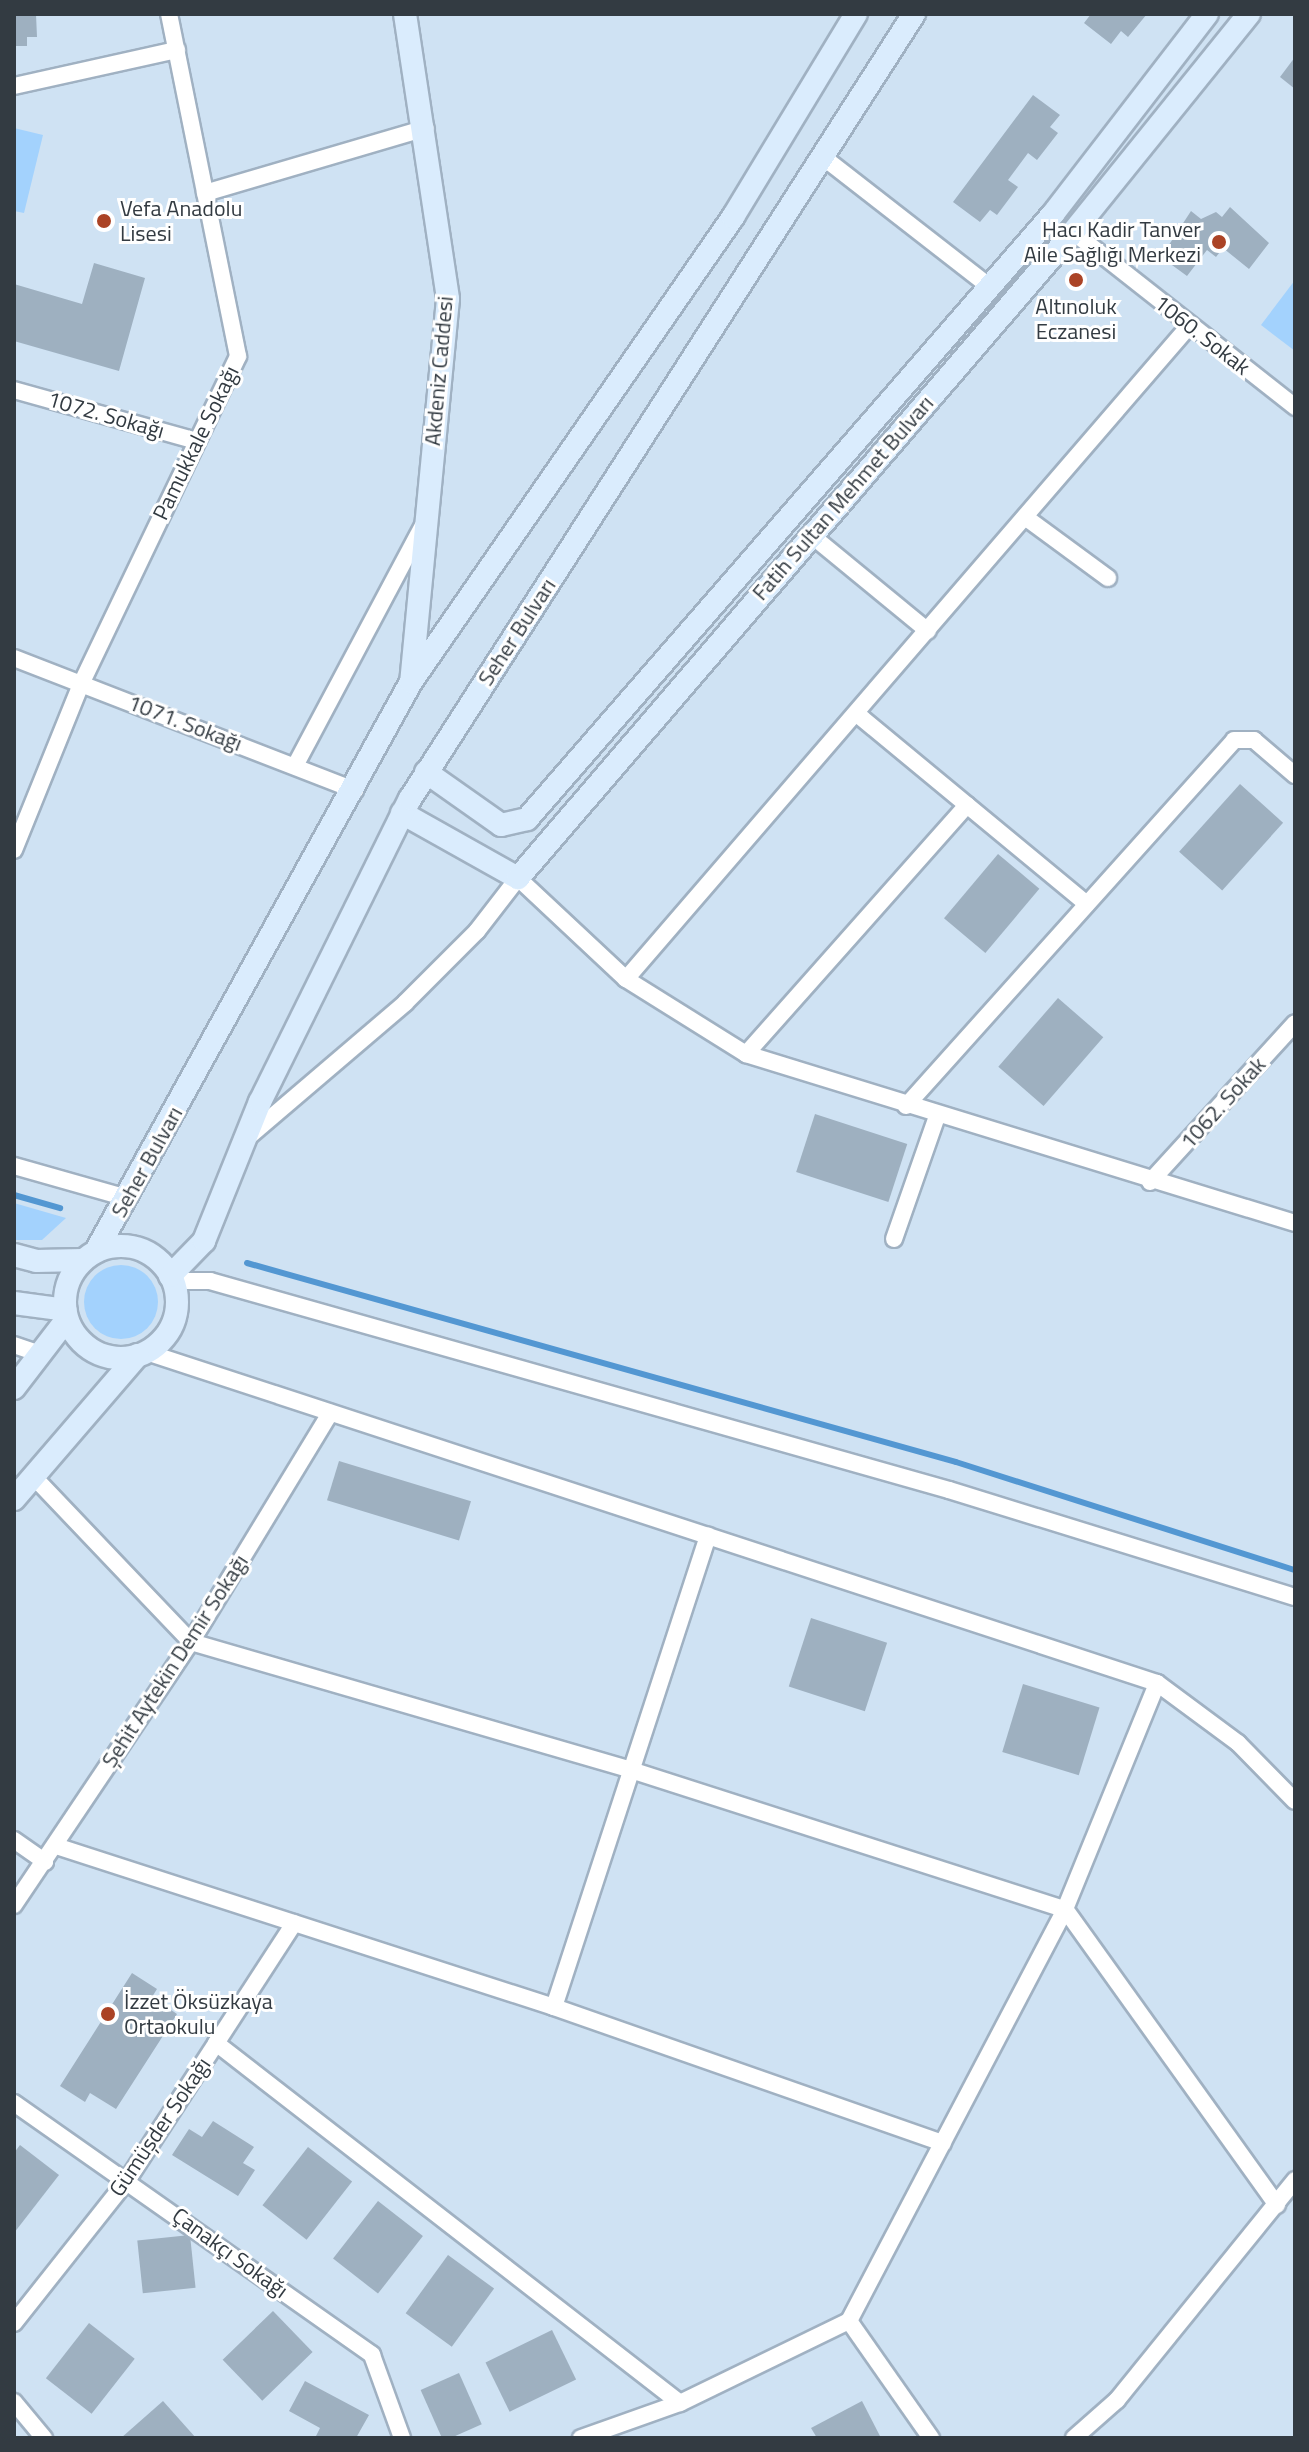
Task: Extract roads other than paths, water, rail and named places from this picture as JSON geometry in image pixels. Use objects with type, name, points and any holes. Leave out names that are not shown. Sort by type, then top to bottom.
[{"type":"main road","name":"Akdeniz Caddesi","points":[[405,14],[426,128],[448,299],[411,682]]},
{"type":"main road","name":"Seher Bulvarı","points":[[89,1256],[127,1198],[355,790],[411,682],[733,217],[856,14]]},
{"type":"main road","name":"Seher Bulvarı","points":[[172,1278],[204,1241],[245,1141],[402,813],[426,772],[914,14]]},
{"type":"main road","name":"Fatih Sultan Mehmet Bulvarı","points":[[426,772],[501,825],[527,819],[990,287],[1207,14]]},
{"type":"main road","name":"Fatih Sultan Mehmet Bulvarı","points":[[518,878],[1073,232],[1249,14]]},
{"type":"main road","points":[[402,813],[518,878]]},
{"type":"main road","points":[[14,1255],[36,1261],[89,1256],[111,1246],[143,1250],[172,1278],[175,1316],[164,1337],[142,1353],[14,1499]]},
{"type":"main road","points":[[89,1256],[66,1287],[66,1314],[74,1333],[99,1353],[142,1353]]},
{"type":"main road","points":[[14,1303],[66,1314]]},
{"type":"main road","points":[[14,1388],[66,1314]]},
{"type":"street","name":"Pamukkale Sokağı","points":[[14,850],[82,682],[238,356],[169,14]]},
{"type":"street","points":[[14,86],[177,50]]},
{"type":"street","points":[[205,193],[426,128]]},
{"type":"street","points":[[823,157],[990,287]]},
{"type":"street","name":"1060. Sokak","points":[[1073,232],[1295,407]]},
{"type":"street","points":[[626,979],[1190,325]]},
{"type":"street","name":"1072. Sokağı","points":[[14,390],[197,441]]},
{"type":"street","points":[[1025,517],[1108,578]]},
{"type":"street","points":[[295,766],[426,520]]},
{"type":"street","points":[[811,535],[928,631]]},
{"type":"street","name":"1071. Sokağı","points":[[14,658],[355,790]]},
{"type":"street","points":[[857,714],[1087,904]]},
{"type":"street","points":[[906,1106],[1234,740],[1254,740],[1295,775]]},
{"type":"street","points":[[746,1054],[967,805]]},
{"type":"street","points":[[245,1141],[405,1003],[477,931],[518,878],[626,979],[746,1054],[1150,1182],[1295,1223]]},
{"type":"street","name":"1062. Sokak","points":[[1150,1182],[1295,1023]]},
{"type":"street","points":[[894,1239],[937,1116]]},
{"type":"street","points":[[14,1166],[127,1198]]},
{"type":"street","points":[[172,1278],[210,1281],[949,1490],[1295,1597]]},
{"type":"street","points":[[14,1345],[40,1354]]},
{"type":"street","points":[[142,1353],[1157,1683],[1238,1743],[1295,1801]]},
{"type":"street","name":"Şehit Aytekin Demir Sokağı","points":[[14,1905],[191,1642],[330,1413]]},
{"type":"street","points":[[33,1476],[191,1642],[628,1769],[1065,1909],[1277,2205]]},
{"type":"street","points":[[554,2007],[628,1769],[708,1536]]},
{"type":"street","points":[[581,2438],[680,2403],[849,2321],[1065,1909],[1157,1683]]},
{"type":"street","points":[[14,1840],[45,1862]]},
{"type":"street","points":[[56,1846],[554,2007],[943,2143]]},
{"type":"street","name":"Gümüşder Sokağı","points":[[14,2323],[128,2179],[294,1923]]},
{"type":"street","points":[[216,2043],[680,2403]]},
{"type":"street","name":"Çanakçı Sokağı","points":[[14,2103],[128,2179],[372,2355],[402,2438]]},
{"type":"street","points":[[1074,2438],[1117,2400],[1295,2180]]},
{"type":"street","points":[[849,2321],[931,2438]]},
{"type":"street","points":[[14,2402],[44,2438]]},
{"type":"waterway","points":[[14,1195],[60,1208]]},
{"type":"waterway","points":[[247,1263],[956,1462],[1295,1570]]},
{"type":"place","name":"Vefa Anadolu Lisesi","points":[[104,221]]},
{"type":"place","name":"Hacı Kadir Tanver Aile Sağlığı Merkezi","points":[[1219,242]]},
{"type":"place","name":"Altınoluk Eczanesi","points":[[1076,280]]},
{"type":"place","name":"İzzet Öksüzkaya Ortaokulu","points":[[108,2014]]}]
